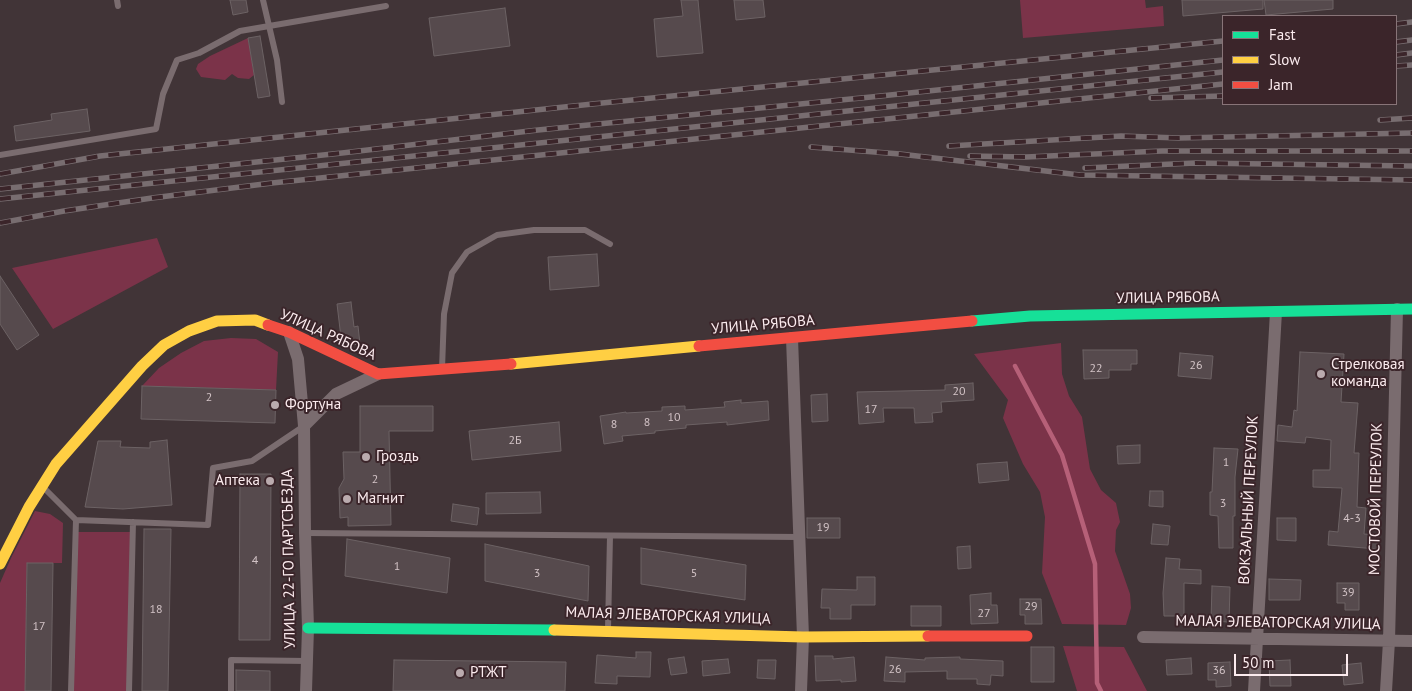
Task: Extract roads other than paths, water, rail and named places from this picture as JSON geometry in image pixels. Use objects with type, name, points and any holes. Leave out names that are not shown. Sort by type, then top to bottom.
[{"type":"street","name":"МОСТОВОЙ ПЕРЕУЛОК","points":[[1386,691],[1389,641],[1397,309]]},
{"type":"street","name":"УЛИЦА РЯБОВА","points":[[0,564],[29,507],[56,464],[142,366],[164,345],[190,331],[218,321],[255,320],[289,332],[378,374],[442,370],[1030,316],[1412,309]]},
{"type":"street","name":"ВОКЗАЛЬНЫЙ ПЕРЕУЛОК","points":[[1254,691],[1276,312]]},
{"type":"street","name":"УЛИЦА 22-ГО ПАРТСЪЕЗДА","points":[[289,332],[298,359],[304,426],[308,628],[306,691]]},
{"type":"street","points":[[792,338],[803,637],[801,691]]},
{"type":"street","points":[[304,426],[336,394],[378,374]]},
{"type":"street","name":"МАЛАЯ ЭЛЕВАТОРСКАЯ УЛИЦА","points":[[308,628],[608,630],[803,637],[1027,636]]},
{"type":"street","name":"МАЛАЯ ЭЛЕВАТОРСКАЯ УЛИЦА","points":[[1143,637],[1412,641]]},
{"type":"lane","points":[[262,0],[277,60],[282,102]]},
{"type":"lane","points":[[0,155],[156,129],[163,94],[177,60],[199,53],[240,31],[386,6]]},
{"type":"lane","points":[[442,370],[444,314],[452,273],[467,252],[497,236],[534,230],[586,230],[610,244]]},
{"type":"lane","points":[[42,486],[76,520],[208,525],[213,468],[252,461],[304,426]]},
{"type":"lane","points":[[71,691],[76,520]]},
{"type":"lane","points":[[129,691],[133,522]]},
{"type":"lane","points":[[305,533],[799,537]]},
{"type":"lane","points":[[608,630],[610,536]]},
{"type":"lane","points":[[231,691],[231,660],[307,660]]},
{"type":"waterway","points":[[1015,366],[1062,455],[1095,564],[1097,683],[1101,691]]},
{"type":"railway","points":[[1397,24],[1412,22]]},
{"type":"railway","points":[[1397,42],[1412,40]]},
{"type":"railway","points":[[0,174],[100,156],[602,103],[1222,41]]},
{"type":"railway","points":[[1397,55],[1412,53]]},
{"type":"railway","points":[[0,189],[538,130],[1222,60]]},
{"type":"railway","points":[[1397,66],[1412,65]]},
{"type":"railway","points":[[0,199],[1222,72]]},
{"type":"railway","points":[[0,223],[152,198],[272,183],[1222,84]]},
{"type":"railway","points":[[1151,98],[1222,96]]},
{"type":"railway","points":[[1380,120],[1412,118]]},
{"type":"railway","points":[[949,146],[1121,136],[1179,138],[1412,133]]},
{"type":"railway","points":[[811,147],[900,154],[1080,175],[1412,180]]},
{"type":"railway","points":[[970,156],[1026,157],[1162,151],[1412,151]]},
{"type":"railway","points":[[1085,168],[1195,163],[1412,166]]},
{"type":"place","name":"Стрелковая команда","points":[[1321,374]]},
{"type":"place","name":"Фортуна","points":[[275,405]]},
{"type":"place","name":"Гроздь","points":[[366,457]]},
{"type":"place","name":"Аптека","points":[[270,481]]},
{"type":"place","name":"Магнит","points":[[347,499]]},
{"type":"place","name":"РТЖТ","points":[[460,673]]}]
